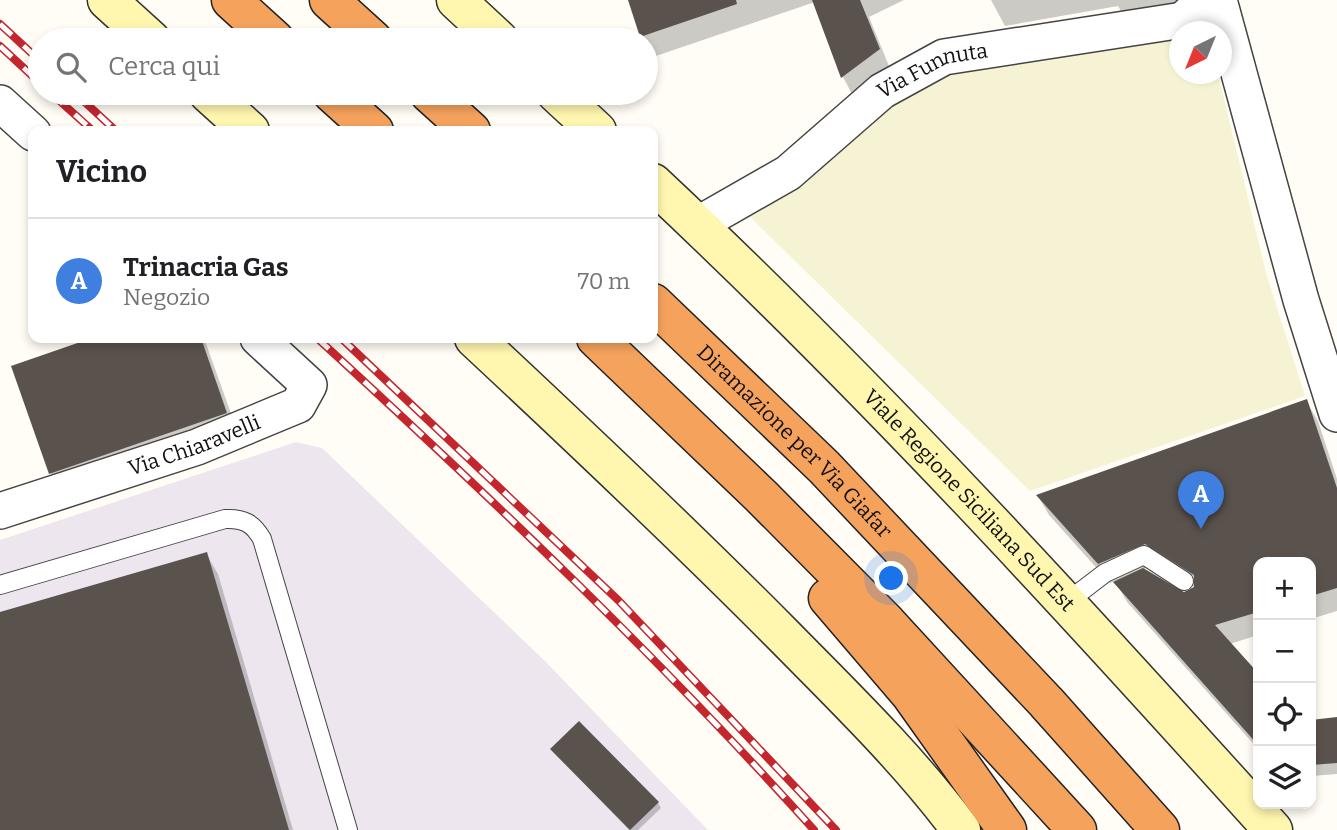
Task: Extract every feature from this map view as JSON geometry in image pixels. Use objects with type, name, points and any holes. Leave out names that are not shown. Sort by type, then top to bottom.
[{"type":"highway","points":[[231,0],[262,28]]},
{"type":"highway","points":[[329,0],[360,28]]},
{"type":"highway","points":[[345,105],[368,126]]},
{"type":"highway","points":[[442,105],[465,126]]},
{"type":"highway","name":"Diramazione per Via Giafar","points":[[658,308],[824,467],[1046,702],[1160,830]]},
{"type":"highway","points":[[585,343],[642,406],[846,618],[911,695],[1007,830]]},
{"type":"highway","points":[[601,343],[761,496],[887,623],[1077,830]]},
{"type":"street","points":[[107,0],[138,28]]},
{"type":"street","points":[[456,0],[486,28]]},
{"type":"street","name":"Via Funnuta","points":[[697,225],[788,173],[882,91],[944,57],[1182,20],[1204,0]]},
{"type":"street","points":[[1219,0],[1301,300],[1337,414]]},
{"type":"street","points":[[0,103],[28,128]]},
{"type":"street","points":[[221,105],[244,126]]},
{"type":"street","points":[[569,105],[592,126]]},
{"type":"street","name":"Viale Regione Siciliana Sud Est","points":[[658,188],[855,381],[1067,602],[1273,830]]},
{"type":"street","name":"Via Chiaravelli","points":[[0,511],[197,447],[298,405],[309,385],[263,343]]},
{"type":"street","points":[[479,343],[730,582],[922,779],[961,830]]},
{"type":"lane","points":[[0,585],[225,519],[235,518],[251,524],[262,539],[348,830]]},
{"type":"lane","points":[[1067,602],[1105,573],[1144,555],[1184,581]]},
{"type":"shaded area","points":[[1169,36],[1169,84],[1220,84],[1266,273],[1305,396],[1030,491],[748,215],[886,105],[943,70]]},
{"type":"shaded area","points":[[296,442],[322,448],[545,661],[708,830],[0,830],[0,540]]},
{"type":"building","points":[[628,0],[736,0],[737,4],[658,31],[658,28],[637,28]]},
{"type":"building","points":[[812,0],[860,0],[880,49],[841,78]]},
{"type":"building","points":[[78,343],[203,343],[227,413],[49,474],[11,366]]},
{"type":"building","points":[[1307,399],[1337,488],[1337,588],[1316,594],[1316,557],[1253,557],[1253,614],[1215,625],[1253,667],[1253,739],[1113,582],[1143,568],[1184,592],[1194,587],[1194,575],[1145,544],[1098,564],[1036,495]]},
{"type":"building","points":[[207,552],[289,830],[0,830],[0,612]]},
{"type":"building","points":[[1337,717],[1337,763],[1316,765],[1316,719]]},
{"type":"building","points":[[579,721],[659,802],[630,830],[550,749]]},
{"type":"railway","points":[[0,24],[28,50]]},
{"type":"railway","points":[[0,46],[28,72]]},
{"type":"railway","points":[[64,105],[87,126]]},
{"type":"railway","points":[[88,105],[111,126]]},
{"type":"railway","points":[[322,343],[572,578],[695,702],[814,830]]},
{"type":"railway","points":[[346,343],[618,600],[836,830]]},
{"type":"place","name":"Trinacria Gas","points":[[1201,529]]}]
